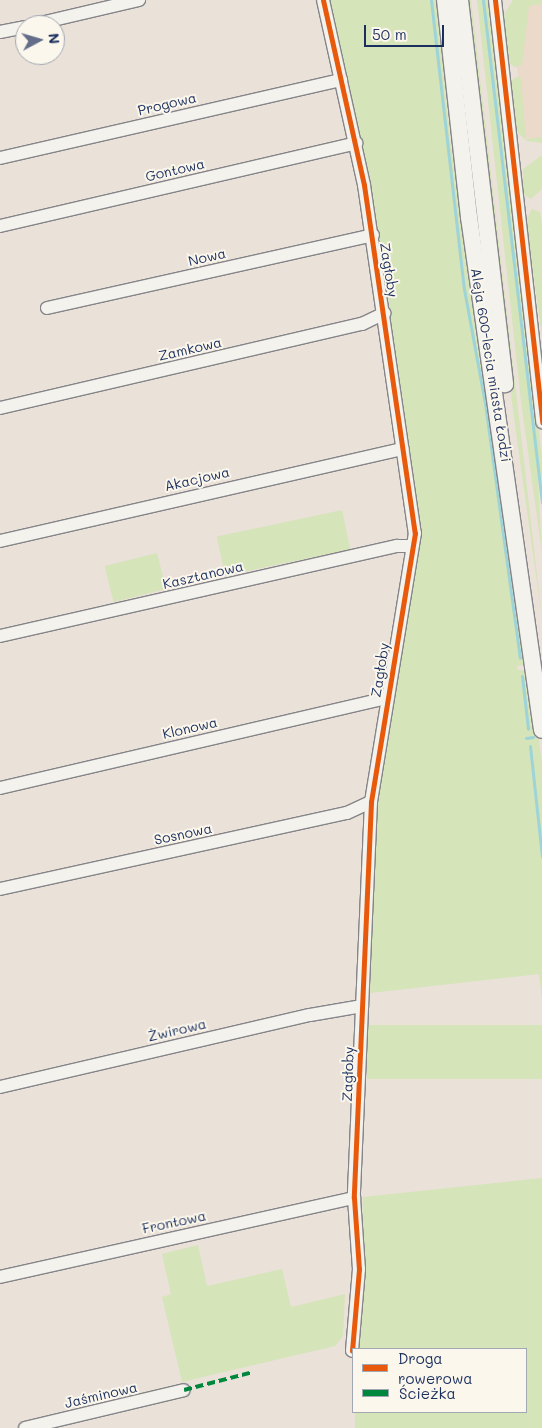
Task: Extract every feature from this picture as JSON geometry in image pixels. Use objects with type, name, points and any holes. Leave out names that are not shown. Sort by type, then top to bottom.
[{"type":"main road","name":"Aleja 600-lecia miasta Łodzi","points":[[445,0],[465,189],[542,730]]},
{"type":"main road","name":"Aleja 600-lecia miasta Łodzi","points":[[460,0],[506,390],[542,653]]},
{"type":"street","points":[[65,17],[139,0]]},
{"type":"street","name":"Zagłoby","points":[[323,0],[356,143],[373,236],[414,523],[412,546],[371,802],[354,1198],[359,1268],[352,1348]]},
{"type":"street","points":[[495,0],[542,422]]},
{"type":"street","points":[[0,32],[15,29]]},
{"type":"street","name":"Progowa","points":[[0,158],[341,80]]},
{"type":"street","name":"Gontowa","points":[[0,226],[356,143]]},
{"type":"street","name":"Nowa","points":[[47,308],[373,236]]},
{"type":"street","name":"Zamkowa","points":[[0,408],[362,324],[385,313]]},
{"type":"street","name":"Akacjowa","points":[[0,541],[402,449]]},
{"type":"street","name":"Kasztanowa","points":[[0,636],[397,546],[412,546]]},
{"type":"street","name":"Klonowa","points":[[0,788],[387,698]]},
{"type":"street","name":"Sosnowa","points":[[0,889],[347,813],[371,802]]},
{"type":"street","name":"Żwirowa","points":[[0,1087],[310,1015],[362,1006]]},
{"type":"street","name":"Frontowa","points":[[0,1277],[354,1198]]},
{"type":"street","name":"Jaśminowa","points":[[25,1428],[184,1390]]},
{"type":"shaded area","points":[[542,0],[542,142],[523,137],[517,67],[511,63],[509,5]]},
{"type":"green space","points":[[327,0],[437,0],[450,138],[526,664],[517,666],[518,670],[530,671],[542,764],[542,999],[539,974],[370,993],[376,801],[417,543],[386,279],[366,165]]},
{"type":"green space","points":[[468,0],[471,0],[542,618],[512,403]]},
{"type":"green space","points":[[477,0],[490,0],[542,459],[542,479],[538,480],[542,553],[521,401]]},
{"type":"green space","points":[[513,0],[542,0],[542,4],[529,6],[522,65],[515,67],[508,62],[502,18]]},
{"type":"green space","points":[[516,77],[521,78],[526,139],[542,137],[542,143],[527,141],[517,132],[510,82]]},
{"type":"green space","points":[[542,155],[542,189],[531,199],[523,194],[523,169]]},
{"type":"green space","points":[[532,209],[540,212],[542,225],[542,336],[526,221]]},
{"type":"green space","points":[[342,510],[350,549],[225,576],[217,537]]},
{"type":"green space","points":[[157,553],[166,589],[114,602],[105,566]]},
{"type":"green space","points":[[367,1025],[542,1025],[542,1079],[367,1079]]},
{"type":"green space","points":[[542,1178],[542,1428],[355,1428],[355,1413],[527,1413],[527,1348],[357,1348],[363,1197]]},
{"type":"green space","points":[[198,1245],[207,1286],[282,1269],[291,1307],[345,1294],[343,1336],[335,1346],[182,1382],[162,1297],[171,1294],[162,1254]]},
{"type":"waterway","points":[[431,0],[464,289],[485,403],[520,658]]},
{"type":"waterway","points":[[483,0],[542,503]]},
{"type":"waterway","points":[[522,676],[528,729]]},
{"type":"waterway","points":[[526,738],[533,737]]},
{"type":"waterway","points":[[530,746],[542,856]]},
{"type":"marked path","points":[[184,1390],[253,1372]]},
{"type":"cycle path","points":[[323,0],[364,185],[415,533],[371,802],[354,1198],[359,1269],[352,1348]]},
{"type":"cycle path","points":[[495,0],[542,422]]}]
